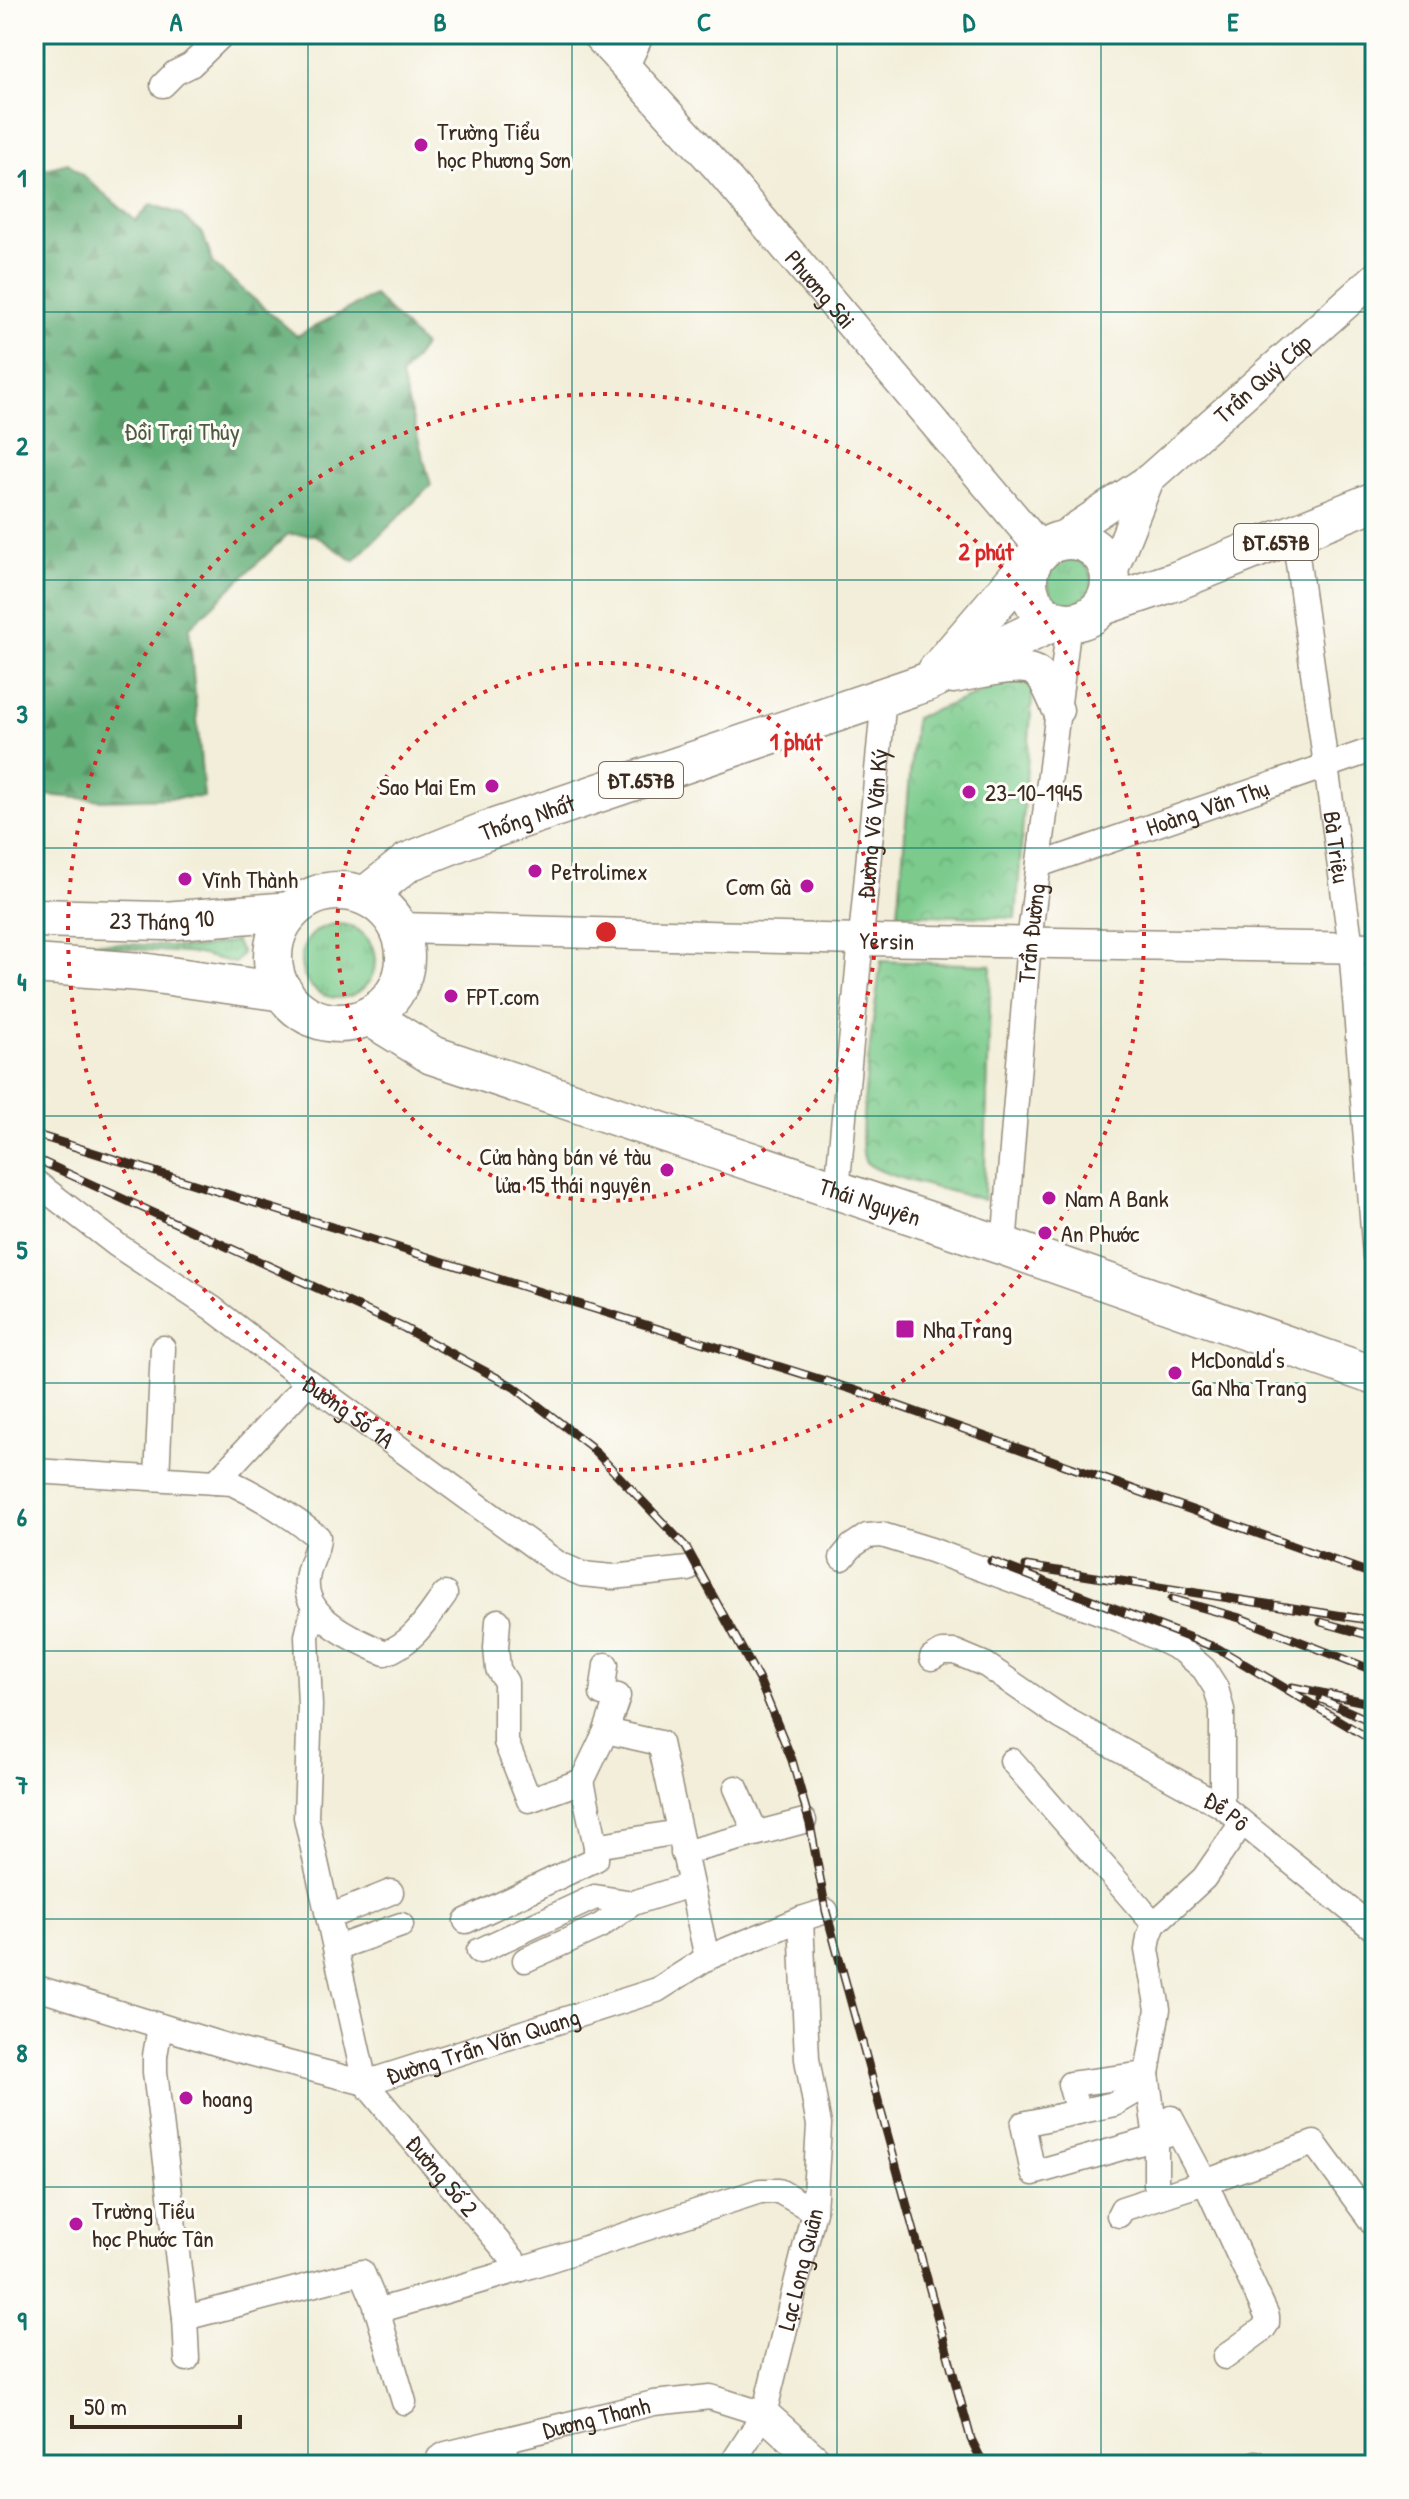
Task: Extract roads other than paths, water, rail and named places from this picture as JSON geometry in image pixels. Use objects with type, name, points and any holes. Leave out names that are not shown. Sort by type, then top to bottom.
[{"type":"main road","name":"Thống Nhất","points":[[365,896],[408,862],[486,831],[927,682],[1062,622],[1082,621],[1093,615],[1106,592],[1176,581],[1375,501]]},
{"type":"main road","points":[[1062,622],[1044,614],[1029,594],[1027,581],[1038,554],[1060,541],[1082,542],[1101,555],[1108,565],[1106,592]]},
{"type":"main road","name":"Thống Nhất","points":[[927,682],[1038,554]]},
{"type":"main road","points":[[350,892],[365,896],[379,904],[399,928],[404,943],[404,972],[391,997],[369,1016],[355,1020],[327,1021],[302,1011],[284,992],[274,968],[273,955],[282,924],[303,901],[326,893],[350,892]]},
{"type":"main road","name":"23 Tháng 10","points":[[34,918],[164,921],[291,911]]},
{"type":"main road","name":"23 Tháng 10","points":[[34,964],[141,972],[284,992]]},
{"type":"main road","name":"Thái Nguyên","points":[[369,1016],[432,1055],[1004,1246],[1375,1376]]},
{"type":"street","points":[[163,85],[175,73],[191,65],[223,34]]},
{"type":"street","name":"Phương Sài","points":[[596,34],[729,181],[1038,554]]},
{"type":"street","points":[[626,68],[642,34]]},
{"type":"street","name":"Trần Quý Cáp","points":[[1038,554],[1149,479],[1375,278]]},
{"type":"street","name":"Trần Quý Cáp","points":[[1106,592],[1149,479]]},
{"type":"street","name":"Bà Triệu","points":[[1294,534],[1326,765],[1363,947],[1375,1256]]},
{"type":"street","name":"Trần Đường","points":[[1004,1246],[1029,942],[1058,710],[1062,622]]},
{"type":"street","points":[[927,682],[1019,667],[1030,668],[1039,674],[1058,710]]},
{"type":"street","name":"Đường Võ Văn Ký","points":[[837,1190],[884,697]]},
{"type":"street","name":"Hoàng Văn Thụ","points":[[1039,865],[1375,749]]},
{"type":"street","name":"Yersin","points":[[399,928],[861,940],[1363,947]]},
{"type":"street","name":"Đường Số 1A","points":[[34,1181],[117,1245],[212,1308],[308,1382],[557,1563],[582,1574],[613,1577],[688,1569]]},
{"type":"street","points":[[157,1478],[163,1348]]},
{"type":"street","points":[[216,1482],[308,1382]]},
{"type":"street","points":[[34,1471],[232,1483],[260,1497],[289,1514],[318,1537],[318,1548],[307,1576],[308,1597],[314,1607],[350,1636],[385,1653],[409,1640],[445,1594]]},
{"type":"street","points":[[842,1558],[852,1546],[867,1536],[882,1535],[1121,1620],[1183,1651],[1204,1669],[1216,1688],[1222,1710],[1222,1806]]},
{"type":"street","points":[[314,1607],[307,1636],[310,1706],[306,1817],[365,2083]]},
{"type":"street","points":[[498,1621],[498,1669],[506,1682],[506,1742],[529,1800],[582,1781]]},
{"type":"street","name":"Đề Pô","points":[[932,1658],[942,1652],[955,1652],[973,1659],[1061,1717],[1222,1806],[1375,1930]]},
{"type":"street","points":[[466,1921],[596,1859],[582,1781],[606,1731],[618,1696],[602,1694],[606,1665]]},
{"type":"street","points":[[606,1731],[660,1743],[707,1958]]},
{"type":"street","points":[[1012,1761],[1154,1924]]},
{"type":"street","points":[[736,1788],[756,1833]]},
{"type":"street","points":[[596,1846],[681,1842],[756,1833],[804,1821]]},
{"type":"street","points":[[1167,2135],[1033,2173],[1023,2124],[1114,2104],[1133,2093],[1147,2074],[1158,2009],[1147,1950],[1154,1924],[1204,1878],[1242,1823]]},
{"type":"street","points":[[525,1960],[600,1926],[633,1903],[690,1885]]},
{"type":"street","points":[[329,1917],[391,1892]]},
{"type":"street","points":[[479,1951],[595,1897],[633,1903]]},
{"type":"street","name":"Đường Trần Văn Quang","points":[[34,1987],[242,2051],[365,2083],[657,1990],[707,1958],[826,1911]]},
{"type":"street","points":[[801,1919],[807,2059],[819,2125],[814,2211]]},
{"type":"street","points":[[336,1948],[401,1925]]},
{"type":"street","points":[[160,2026],[155,2072],[185,2318],[187,2359]]},
{"type":"street","points":[[1147,2074],[1167,2135],[1205,2182],[1267,2316],[1263,2329],[1225,2357]]},
{"type":"street","name":"Đường Số 2","points":[[365,2083],[521,2269]]},
{"type":"street","points":[[1160,2196],[1156,2184],[1167,2135]]},
{"type":"street","points":[[1119,2215],[1122,2209],[1314,2143],[1375,2226]]},
{"type":"street","name":"Lạc Long Quân","points":[[377,2311],[521,2269],[760,2191],[779,2191],[814,2211],[764,2414],[731,2465]]},
{"type":"street","points":[[185,2318],[362,2272],[404,2402]]},
{"type":"street","name":"Dương Thanh","points":[[437,2465],[439,2458],[446,2454],[654,2403],[710,2397],[764,2414]]},
{"type":"street","points":[[764,2414],[821,2465]]},
{"type":"street","points":[[502,2440],[508,2465]]},
{"type":"railway","points":[[34,1134],[851,1389],[1375,1575]]},
{"type":"railway","points":[[34,1158],[404,1328],[514,1387],[590,1446],[686,1547],[760,1682],[792,1760],[810,1824],[826,1911],[971,2439],[984,2465]]},
{"type":"railway","points":[[991,1561],[1219,1649],[1375,1742]]},
{"type":"railway","points":[[1026,1566],[1375,1621]]},
{"type":"railway","points":[[1172,1599],[1240,1618],[1375,1671]]},
{"type":"railway","points":[[1321,1622],[1375,1637]]},
{"type":"railway","points":[[1292,1687],[1375,1704]]},
{"type":"railway","points":[[1321,1699],[1375,1723]]},
{"type":"place","name":"Trường Tiểu học Phương Sơn","points":[[421,145]]},
{"type":"place","name":"Sao Mai Em","points":[[492,786]]},
{"type":"place","name":"23-10-1945","points":[[969,792]]},
{"type":"place","name":"Petrolimex","points":[[535,871]]},
{"type":"place","name":"Vĩnh Thành","points":[[185,879]]},
{"type":"place","name":"Cơm Gà","points":[[807,886]]},
{"type":"place","name":"FPT.com","points":[[451,996]]},
{"type":"place","name":"Cửa hàng bán vé tàu lửa 15 thái nguyên","points":[[667,1170]]},
{"type":"place","name":"Nam A Bank","points":[[1049,1198]]},
{"type":"place","name":"An Phước","points":[[1045,1233]]},
{"type":"place","name":"Nha Trang","points":[[905,1329]]},
{"type":"place","name":"McDonald's Ga Nha Trang","points":[[1175,1373]]},
{"type":"place","name":"hoang","points":[[186,2098]]},
{"type":"place","name":"Trường Tiểu học Phước Tân","points":[[76,2224]]},
{"type":"park label","name":"Đồi Trại Thủy","points":[[182,431]]}]
